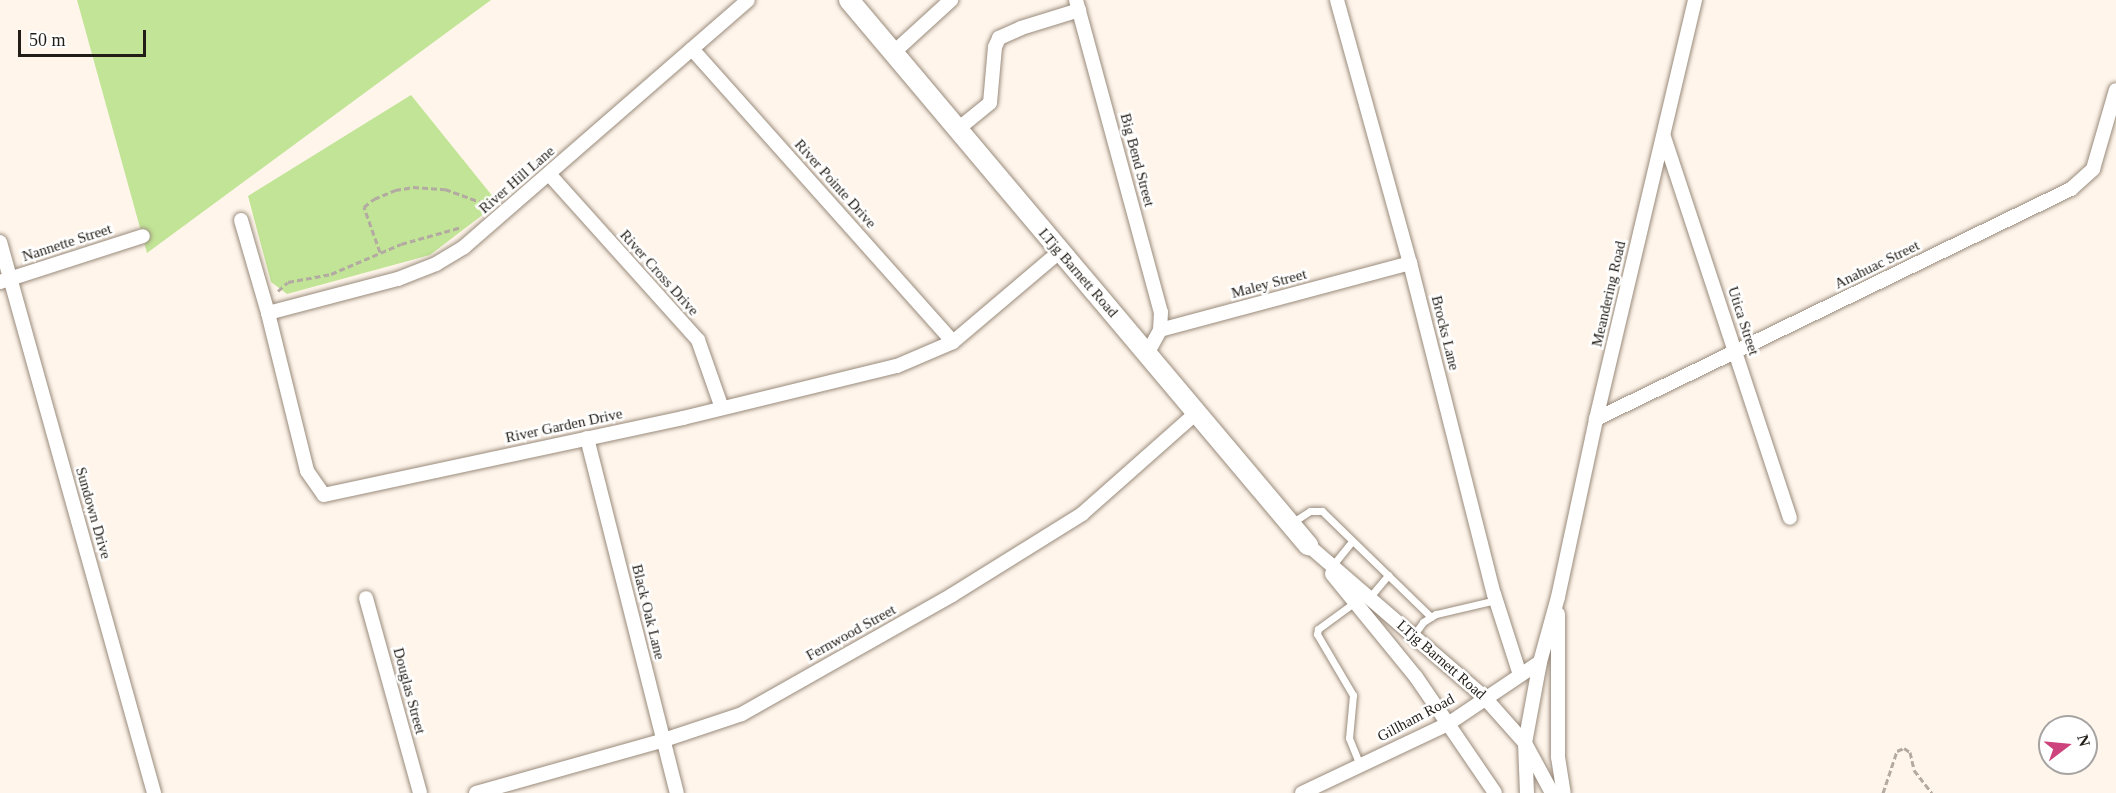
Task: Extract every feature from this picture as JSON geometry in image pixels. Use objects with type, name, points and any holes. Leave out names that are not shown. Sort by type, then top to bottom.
[{"type":"street","name":"River Hill Lane","points":[[268,313],[398,279],[436,264],[464,247],[748,0]]},
{"type":"street","name":"LTjg Barnett Road","points":[[849,0],[1059,252],[1148,352],[1196,413],[1291,523],[1416,677],[1495,793]]},
{"type":"street","points":[[928,0],[937,13]]},
{"type":"street","points":[[893,53],[951,0]]},
{"type":"street","name":"Brocks Lane","points":[[1337,0],[1410,263],[1496,600],[1520,675]]},
{"type":"street","name":"Meandering Road","points":[[1527,793],[1525,743],[1540,662],[1558,597],[1596,419],[1695,0]]},
{"type":"street","points":[[958,129],[990,102],[995,46],[999,38],[1077,5]]},
{"type":"street","name":"Big Bend Street","points":[[1077,5],[1161,312],[1160,330]]},
{"type":"street","name":"River Pointe Drive","points":[[692,49],[953,342]]},
{"type":"street","name":"Anahuac Street","points":[[1596,419],[2071,189],[2092,169],[2116,90]]},
{"type":"street","name":"Utica Street","points":[[1664,135],[1790,518]]},
{"type":"street","name":"River Cross Drive","points":[[549,174],[698,340],[722,408]]},
{"type":"street","name":"River Garden Drive","points":[[241,220],[268,313],[307,471],[324,495],[722,408],[897,366],[953,342],[1059,252]]},
{"type":"street","name":"Nannette Street","points":[[5,280],[143,236]]},
{"type":"street","name":"Sundown Drive","points":[[0,242],[5,280],[154,793]]},
{"type":"street","name":"Maley Street","points":[[1160,330],[1410,263]]},
{"type":"street","points":[[1148,352],[1160,330]]},
{"type":"street","name":"Fernwood Street","points":[[476,793],[664,740],[742,714],[952,596],[1082,514],[1196,413]]},
{"type":"street","name":"Black Oak Lane","points":[[587,438],[677,793]]},
{"type":"street","name":"LTjg Barnett Road","points":[[1308,545],[1485,698],[1525,743],[1552,793]]},
{"type":"street","name":"Meandering Road","points":[[1558,597],[1558,757],[1564,793]]},
{"type":"street","name":"Douglas Street","points":[[366,598],[420,793]]},
{"type":"street","name":"Gillham Road","points":[[1302,793],[1448,724],[1540,662]]},
{"type":"lane","points":[[1291,523],[1310,511],[1322,511],[1431,617]]},
{"type":"lane","points":[[1332,566],[1352,541]]},
{"type":"lane","points":[[1369,598],[1388,575]]},
{"type":"lane","points":[[1413,636],[1431,617],[1449,610],[1496,600]]},
{"type":"lane","points":[[1354,602],[1318,629],[1317,634],[1353,695],[1350,738],[1360,765]]},
{"type":"path","points":[[380,253],[364,207],[374,199],[395,190],[413,187],[446,189],[489,205]]},
{"type":"path","points":[[483,210],[496,199]]},
{"type":"path","points":[[283,309],[278,291],[282,285],[331,274],[412,240],[463,227],[472,221]]},
{"type":"path","points":[[1883,793],[1897,752],[1904,748],[1910,752],[1914,770],[1932,793]]},
{"type":"green space","points":[[77,0],[491,0],[147,253]]},
{"type":"green space","points":[[411,95],[498,203],[430,255],[287,294],[271,282],[248,196]]}]
